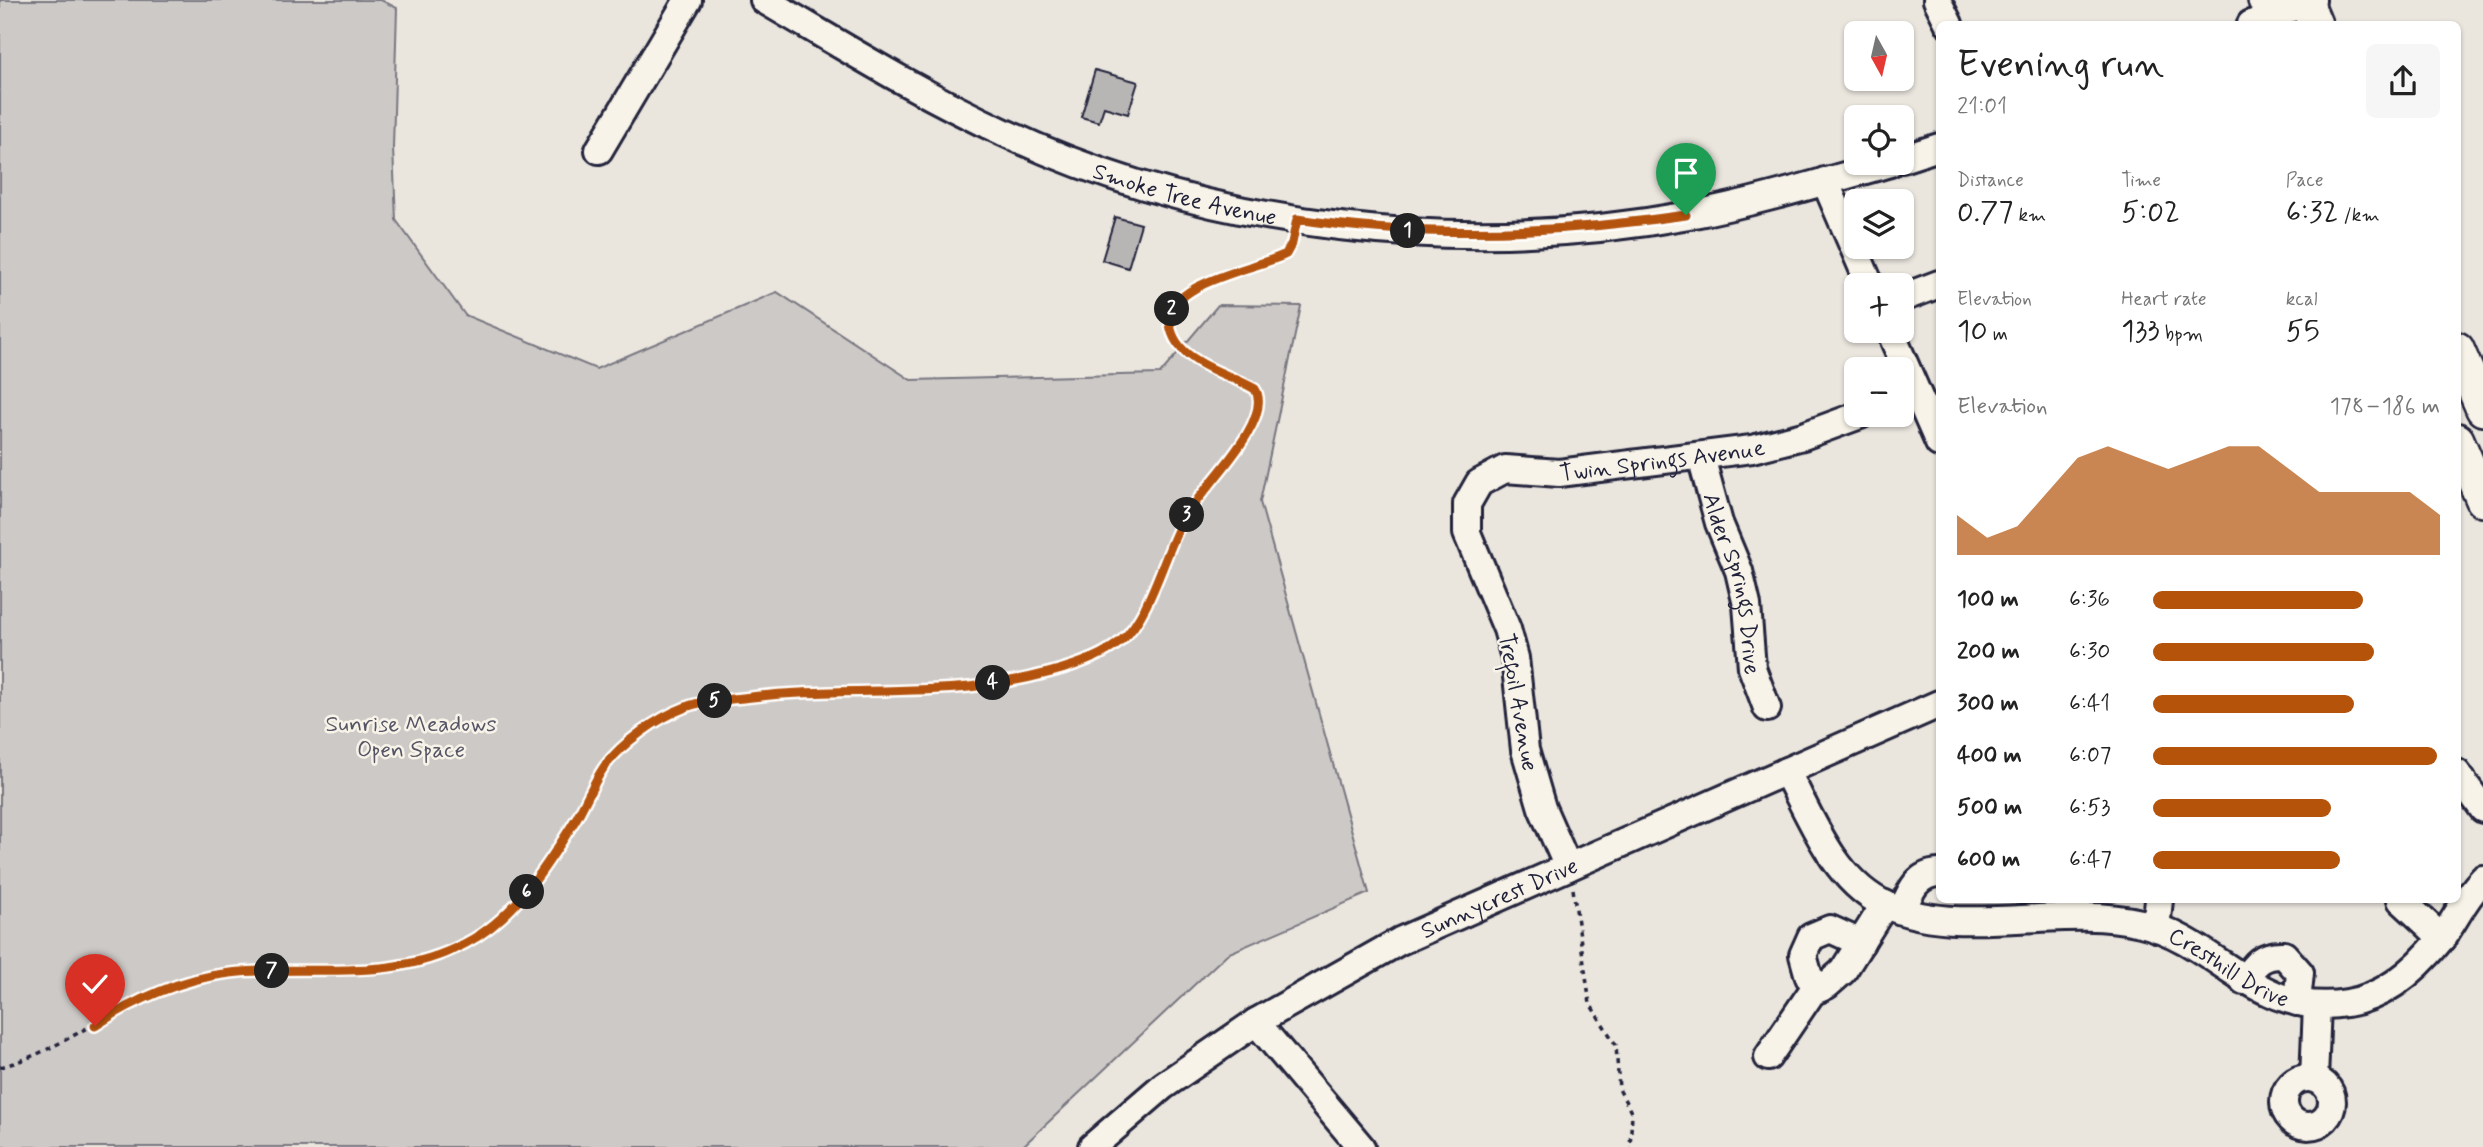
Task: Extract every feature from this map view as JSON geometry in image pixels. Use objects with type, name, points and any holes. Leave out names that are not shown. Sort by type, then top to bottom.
[{"type":"main road","points":[[2461,358],[2483,409]]},
{"type":"main road","points":[[2461,450],[2474,482]]},
{"type":"street","points":[[599,150],[688,0]]},
{"type":"street","name":"Smoke Tree Avenue","points":[[764,0],[902,82],[1016,138],[1138,182],[1195,198],[1297,219],[1402,231],[1545,232],[1686,215],[1847,175]]},
{"type":"street","points":[[1937,0],[1948,21]]},
{"type":"street","points":[[2266,16],[2309,7]]},
{"type":"street","points":[[1914,155],[1936,148]]},
{"type":"street","points":[[1825,181],[1865,273]]},
{"type":"street","points":[[1914,293],[1936,285]]},
{"type":"street","points":[[1895,343],[1936,436]]},
{"type":"street","name":"Twin Springs Avenue","points":[[1470,498],[1479,483],[1504,469],[1559,473],[1701,457],[1752,449],[1803,436],[1844,421]]},
{"type":"street","name":"Alder Springs Drive","points":[[1701,457],[1719,523],[1740,571],[1747,606],[1752,668],[1767,708]]},
{"type":"street","name":"Trefoil Avenue","points":[[1470,498],[1465,519],[1466,533],[1507,629],[1515,658],[1525,750],[1542,808],[1568,867]]},
{"type":"street","name":"Sunnycrest Drive","points":[[1092,1147],[1163,1086],[1256,1022],[1400,941],[1936,705]]},
{"type":"street","name":"Cresthill Drive","points":[[1786,771],[1837,865],[1860,889],[1893,908],[1936,919],[1961,909],[2109,909],[2194,944],[2263,992],[2307,1004],[2348,1003],[2387,990],[2414,968],[2442,938],[2463,900],[2483,879]]},
{"type":"street","points":[[2461,779],[2483,809]]},
{"type":"street","points":[[1768,1057],[1812,992],[1843,971],[1861,943],[1912,887],[1927,873],[1936,873]]},
{"type":"street","points":[[2156,928],[2159,903]]},
{"type":"street","points":[[2404,903],[2442,938]]},
{"type":"street","points":[[1821,988],[1810,977],[1802,955],[1811,937],[1830,929],[1861,943]]},
{"type":"street","points":[[2244,981],[2259,959],[2272,954],[2284,955],[2300,973],[2307,1004],[2314,1079]]},
{"type":"street","points":[[1256,1022],[1361,1147]]},
{"type":"path","points":[[0,1067],[37,1055],[143,997],[205,978],[258,971],[391,969],[443,955],[469,942],[493,926],[526,892],[575,820],[604,767],[643,732],[691,704],[777,694],[973,686],[1067,666],[1114,646],[1135,625],[1178,528],[1253,426],[1261,407],[1261,397],[1255,389],[1195,360],[1181,348],[1172,335],[1169,320],[1174,305],[1192,289],[1286,254],[1292,243],[1297,219]]},
{"type":"path","points":[[1568,867],[1577,905],[1590,1004],[1616,1045],[1619,1089],[1632,1114],[1630,1147]]},
{"type":"green space","name":"Sunrise Meadows Open Space","points":[[0,0],[381,0],[397,8],[393,148],[396,220],[465,315],[596,369],[777,292],[911,380],[1160,374],[1218,305],[1301,306],[1260,502],[1369,893],[1227,954],[1022,1147],[0,1147]]},
{"type":"building","points":[[1095,70],[1138,82],[1128,114],[1104,107],[1099,122],[1081,117]]},
{"type":"building","points":[[1115,217],[1141,224],[1128,268],[1102,260]]},
{"type":"route","points":[[95,1026],[143,997],[227,973],[391,969],[443,955],[469,942],[493,926],[526,892],[575,820],[604,767],[643,732],[691,704],[777,694],[973,686],[1067,666],[1105,652],[1123,640],[1135,625],[1178,528],[1253,426],[1261,407],[1261,397],[1255,389],[1195,360],[1181,348],[1172,335],[1169,320],[1174,305],[1192,289],[1269,263],[1286,254],[1292,243],[1297,219],[1402,231],[1473,233],[1545,232],[1686,215]]}]
